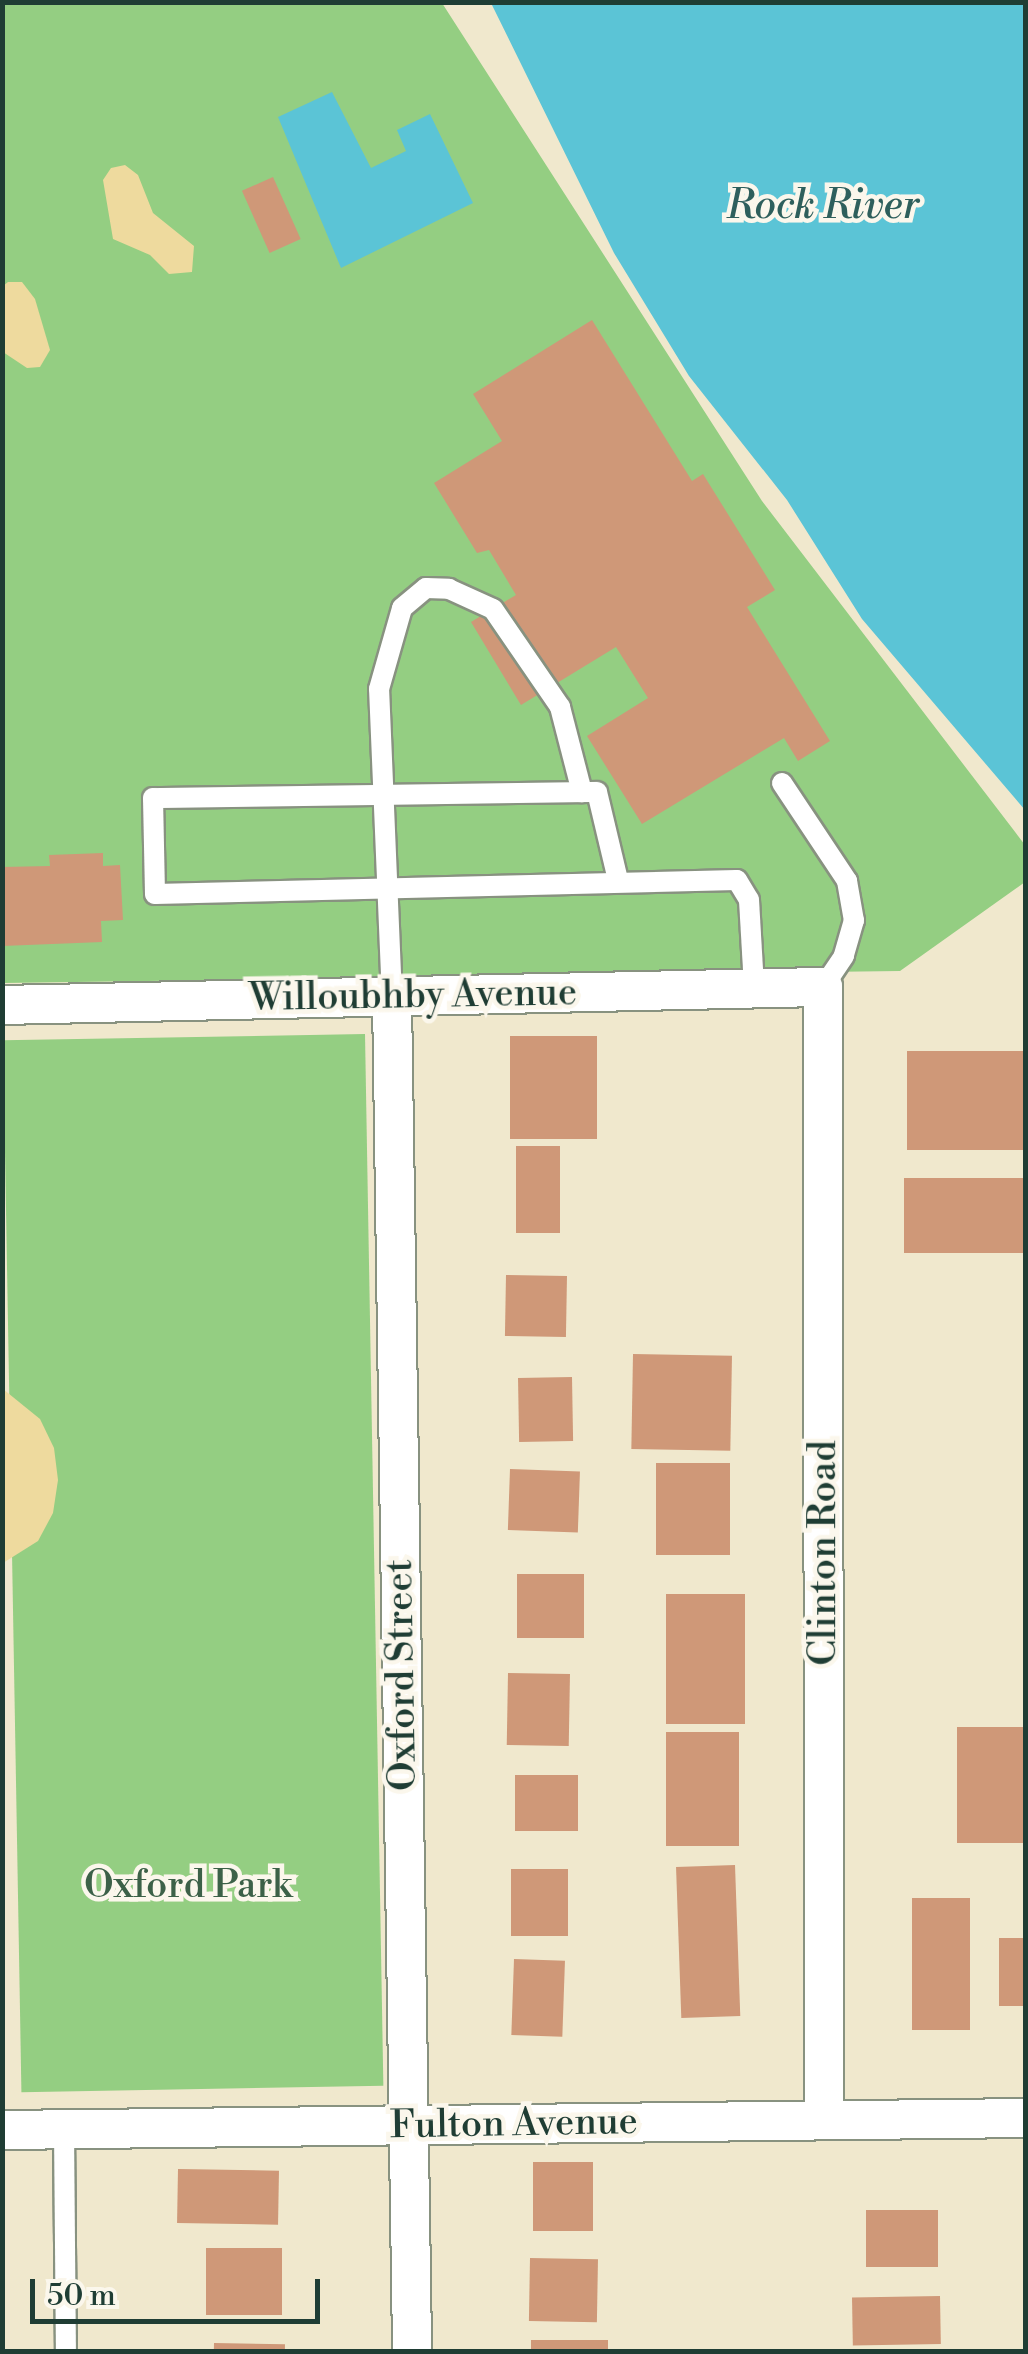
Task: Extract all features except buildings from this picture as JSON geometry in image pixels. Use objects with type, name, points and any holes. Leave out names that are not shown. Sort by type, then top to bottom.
[{"type":"street","name":"Willoubhby Avenue","points":[[2,1005],[823,987]]},
{"type":"street","name":"Clinton Road","points":[[823,987],[824,2120]]},
{"type":"street","name":"Oxford Street","points":[[392,998],[412,2352]]},
{"type":"street","name":"Fulton Avenue","points":[[2,2130],[1026,2118]]},
{"type":"lane","points":[[392,998],[379,689],[388,639],[402,608],[426,588],[449,589],[492,609],[560,706],[582,792]]},
{"type":"lane","points":[[782,782],[847,881],[854,920],[844,956],[823,987]]},
{"type":"lane","points":[[618,880],[597,792],[153,798],[155,894],[737,880],[749,900],[754,988]]},
{"type":"lane","points":[[64,2129],[66,2352]]},
{"type":"green space","points":[[2,3],[442,3],[762,501],[1025,845],[1025,882],[900,971],[3,983]]},
{"type":"green space","name":"Oxford Park","points":[[365,1034],[383,2086],[21,2092],[3,1040]]},
{"type":"sand","points":[[125,165],[138,175],[153,213],[194,246],[192,272],[169,274],[150,255],[113,239],[103,180],[111,168]]},
{"type":"sand","points":[[22,282],[35,299],[50,350],[40,367],[27,368],[3,352],[3,286]]},
{"type":"sand","points":[[3,1389],[40,1419],[54,1448],[58,1480],[53,1513],[38,1541],[3,1563]]},
{"type":"water","name":"Rock River","points":[[491,3],[1025,3],[1025,810],[862,619],[787,500],[689,376],[614,253]]},
{"type":"water","points":[[332,92],[371,168],[406,151],[397,130],[430,114],[473,203],[341,268],[278,117]]}]
